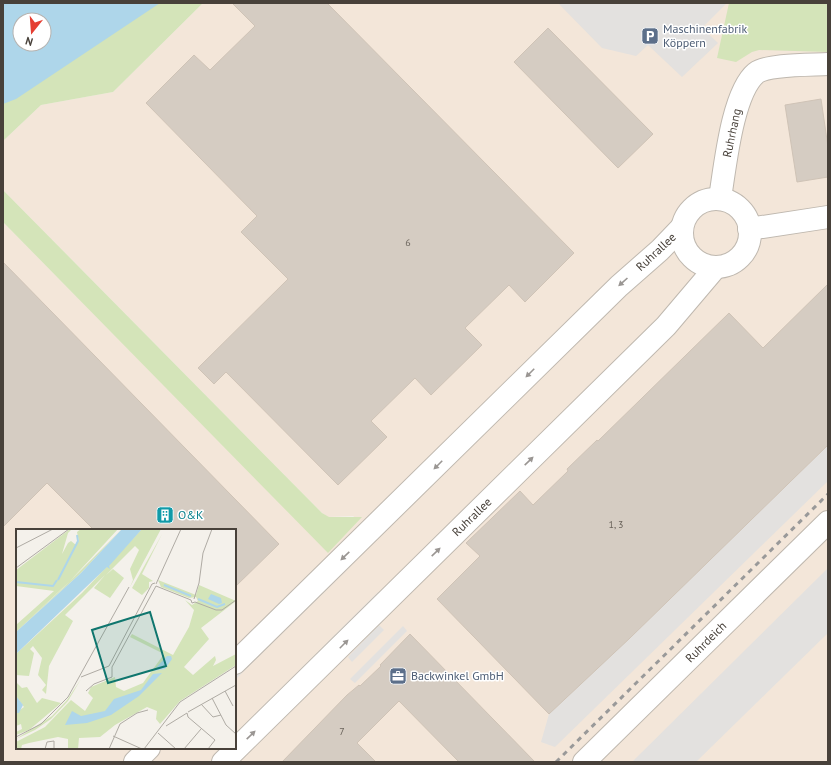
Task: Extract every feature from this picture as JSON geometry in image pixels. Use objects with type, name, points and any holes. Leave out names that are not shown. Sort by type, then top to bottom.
[{"type":"street","name":"Ruhrhang","points":[[720,198],[737,107],[747,84],[756,73],[768,68],[828,64]]},
{"type":"street","name":"Ruhrallee","points":[[720,198],[697,204],[686,216],[682,227],[682,239],[684,247],[691,256],[703,264],[716,267],[728,264],[742,255],[746,248],[749,229]]},
{"type":"street","points":[[720,198],[733,203],[742,211],[747,220],[749,229],[828,217]]},
{"type":"street","name":"Ruhrallee","points":[[236,662],[619,286],[660,250],[682,227]]},
{"type":"street","name":"Ruhrallee","points":[[223,762],[666,326],[716,267]]},
{"type":"street","name":"Ruhrdeich","points":[[584,762],[828,522]]},
{"type":"street","points":[[135,762],[148,749]]},
{"type":"shaded area","points":[[203,3],[828,3],[828,762],[3,762],[3,222],[328,552],[337,543],[354,516],[328,517],[322,513],[3,190],[3,141],[41,105],[113,92]]},
{"type":"shaded area","name":"Maschinenfabrik Köppern","points":[[558,3],[727,3],[702,28],[718,43],[682,77],[648,45],[636,56],[602,48]]},
{"type":"shaded area","points":[[828,445],[828,481],[555,747],[541,742],[549,714]]},
{"type":"shaded area","points":[[347,561],[351,566],[236,679],[236,670]]},
{"type":"shaded area","points":[[828,568],[828,633],[696,762],[632,762]]},
{"type":"shaded area","points":[[378,592],[383,597],[246,731],[242,727]]},
{"type":"shaded area","points":[[379,625],[384,630],[352,662],[348,657]]},
{"type":"shaded area","points":[[403,626],[407,631],[355,683],[350,679]]},
{"type":"green space","points":[[3,3],[203,3],[113,92],[41,105],[3,141]]},
{"type":"green space","points":[[729,3],[828,3],[828,52],[759,50],[752,52],[736,62],[717,58]]},
{"type":"green space","points":[[3,190],[322,513],[329,517],[362,517],[328,553],[3,222]]},
{"type":"water","points":[[3,3],[160,3],[16,99],[3,104]]},
{"type":"building","points":[[232,3],[327,3],[574,253],[525,302],[509,285],[465,328],[482,345],[431,395],[415,378],[371,421],[387,437],[338,485],[226,372],[214,384],[198,368],[288,279],[241,232],[257,216],[146,103],[194,55],[210,70],[255,26]]},
{"type":"building","points":[[548,28],[653,134],[618,168],[514,62]]},
{"type":"building","points":[[821,99],[828,147],[828,177],[797,182],[785,105]]},
{"type":"building","points":[[3,262],[279,544],[236,586],[236,529],[93,529],[47,483],[3,527]]},
{"type":"building","points":[[828,284],[828,445],[630,638],[549,714],[437,599],[480,556],[466,543],[520,491],[533,505],[568,471],[567,469],[597,440],[598,441],[729,313],[763,348]]},
{"type":"building","points":[[410,634],[535,762],[459,762],[399,701],[357,743],[376,762],[282,762],[347,695],[359,685],[360,686],[381,666],[380,665]]},
{"type":"railway","points":[[556,762],[828,494]]},
{"type":"place","name":"Maschinenfabrik Köppern","points":[[650,36]]},
{"type":"place","name":"O&K","points":[[165,515]]},
{"type":"place","name":"Backwinkel GmbH","points":[[398,676]]}]
